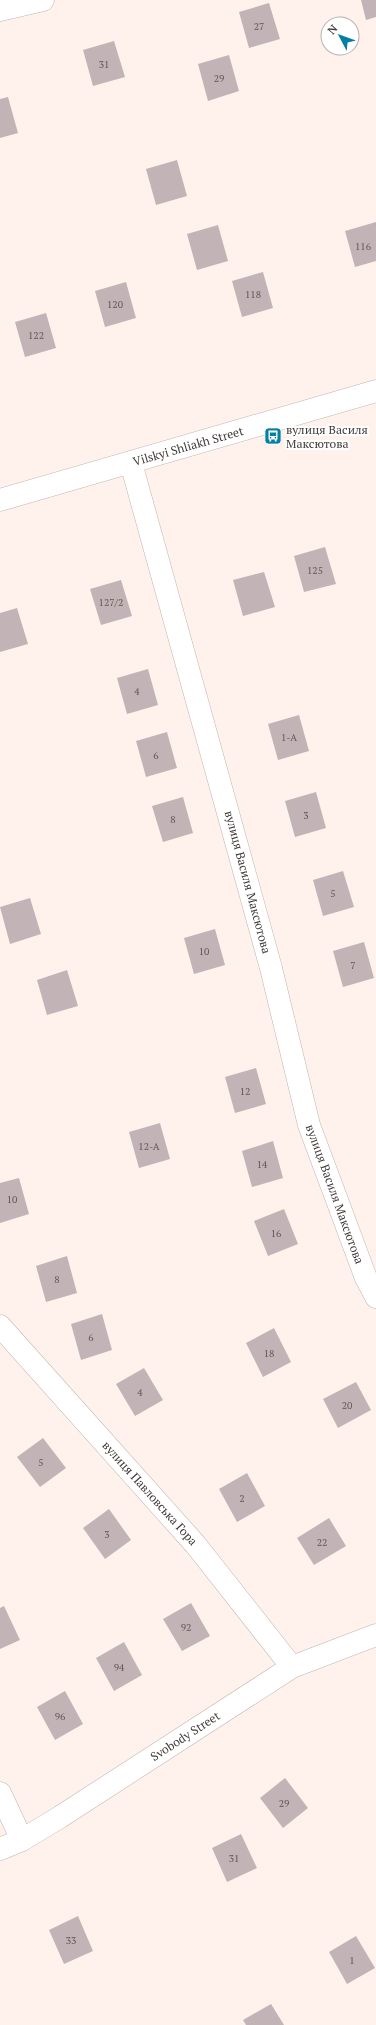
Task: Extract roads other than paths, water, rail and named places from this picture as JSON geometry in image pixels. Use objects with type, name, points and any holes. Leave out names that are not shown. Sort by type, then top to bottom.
[{"type":"street","points":[[0,10],[43,0]]},
{"type":"street","name":"Vilskyi Shliakh Street","points":[[0,500],[132,463],[376,391]]},
{"type":"street","name":"вулиця Василя Максютова","points":[[132,463],[271,968],[309,1125],[366,1278],[376,1297]]},
{"type":"street","name":"вулиця Павловська Гора","points":[[0,1326],[195,1544],[292,1668]]},
{"type":"street","name":"Svobody Street","points":[[0,1849],[22,1840],[292,1668],[376,1635]]},
{"type":"street","points":[[0,1794],[22,1840]]},
{"type":"place","name":"вулиця Василя Максютова","points":[[273,436]]}]
